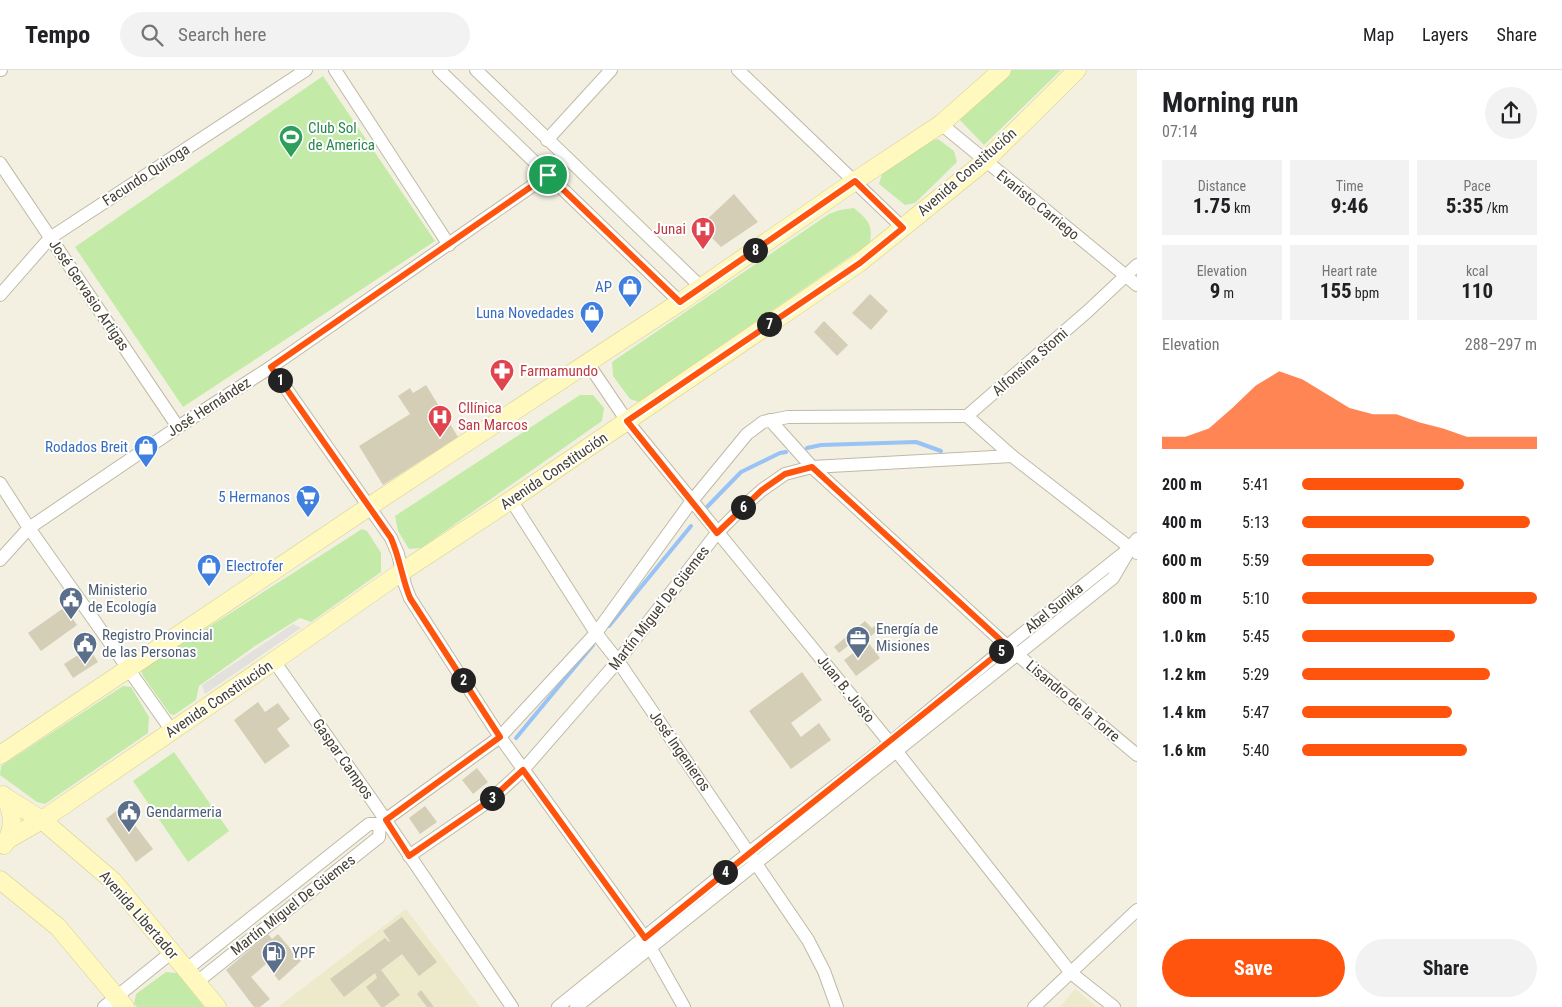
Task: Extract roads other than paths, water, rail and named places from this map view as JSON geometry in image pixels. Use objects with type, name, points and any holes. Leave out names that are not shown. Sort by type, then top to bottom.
[{"type":"main road","points":[[0,755],[370,506],[680,302],[941,124],[1002,70]]},
{"type":"main road","name":"Avenida Constitución","points":[[4,845],[274,661],[402,571],[511,500],[860,263],[984,161],[1077,70]]},
{"type":"main road","points":[[2,794],[11,810],[12,826],[4,845]]},
{"type":"main road","name":"Avenida Libertador","points":[[2,794],[42,820],[113,881],[217,1007]]},
{"type":"main road","points":[[0,880],[58,927],[115,1004]]},
{"type":"street","name":"Facundo Quiroga","points":[[0,295],[50,238],[306,70]]},
{"type":"street","points":[[335,70],[449,245]]},
{"type":"street","points":[[439,70],[680,302]]},
{"type":"street","points":[[476,70],[701,287]]},
{"type":"street","points":[[547,140],[611,70]]},
{"type":"street","points":[[738,70],[903,228]]},
{"type":"street","name":"Evaristo Carriego","points":[[941,124],[1137,285]]},
{"type":"street","name":"José Gervasio Artigas","points":[[0,164],[178,427]]},
{"type":"street","name":"José Hernández","points":[[0,560],[29,528],[178,427],[271,367],[548,175]]},
{"type":"street","name":"Alfonsina Stomi","points":[[967,416],[1137,266]]},
{"type":"street","name":"Juan B. Justo","points":[[587,362],[627,421],[691,502],[893,747],[1071,973],[1114,1007]]},
{"type":"street","points":[[271,367],[391,538],[398,554],[410,598],[500,737],[648,943],[684,1007]]},
{"type":"street","points":[[967,416],[1012,456],[1135,547]]},
{"type":"street","name":"Martín Miguel De Güemes","points":[[192,976],[207,953],[369,824],[383,822],[500,737],[596,633],[691,502],[747,434],[763,422],[788,417],[967,416]]},
{"type":"street","name":"Lisandro de la Torre","points":[[770,420],[812,467],[1007,646],[1137,755]]},
{"type":"street","name":"Martín Miguel De Güemes","points":[[409,856],[489,801],[523,770],[618,661],[717,533],[762,490],[785,474],[812,467],[1012,456]]},
{"type":"street","points":[[0,483],[29,528],[172,731]]},
{"type":"street","name":"José Ingenieros","points":[[511,500],[596,633],[618,661],[808,940],[824,971],[837,1007]]},
{"type":"street","name":"Abel Sunika","points":[[893,747],[1007,646],[1135,547]]},
{"type":"street","name":"Abel Sunika","points":[[576,1007],[648,943],[753,857],[893,747],[1018,655],[1113,578],[1135,547]]},
{"type":"street","name":"Gaspar Campos","points":[[274,661],[512,1007]]},
{"type":"street","name":"Martín Miguel De Güemes","points":[[192,976],[379,837],[383,822]]},
{"type":"street","points":[[1034,1007],[1137,910]]},
{"type":"street","name":"Abel Sunika","points":[[558,1007],[648,943]]},
{"type":"street","points":[[115,1004],[172,952]]},
{"type":"waterway","points":[[807,448],[821,445],[916,442],[941,451]]},
{"type":"waterway","points":[[706,508],[741,472],[780,453],[786,452]]},
{"type":"waterway","points":[[609,626],[691,526]]},
{"type":"waterway","points":[[516,738],[593,645]]},
{"type":"place","name":"Club Sol de America","points":[[291,158]]},
{"type":"place","name":"Junai","points":[[703,250]]},
{"type":"place","name":"AP","points":[[630,308]]},
{"type":"place","name":"Luna Novedades","points":[[592,334]]},
{"type":"place","name":"Farmamundo","points":[[502,392]]},
{"type":"place","name":"Cllínica San Marcos","points":[[440,438]]},
{"type":"place","name":"Rodados Breit","points":[[146,468]]},
{"type":"place","name":"5 Hermanos","points":[[308,518]]},
{"type":"place","name":"Electrofer","points":[[209,587]]},
{"type":"place","name":"Ministerio de Ecología","points":[[71,620]]},
{"type":"place","name":"Energía de Misiones","points":[[858,659]]},
{"type":"place","name":"Registro Provincial de las Personas","points":[[85,665]]},
{"type":"place","name":"Gendarmeria","points":[[129,833]]},
{"type":"place","name":"YPF","points":[[274,974]]}]
